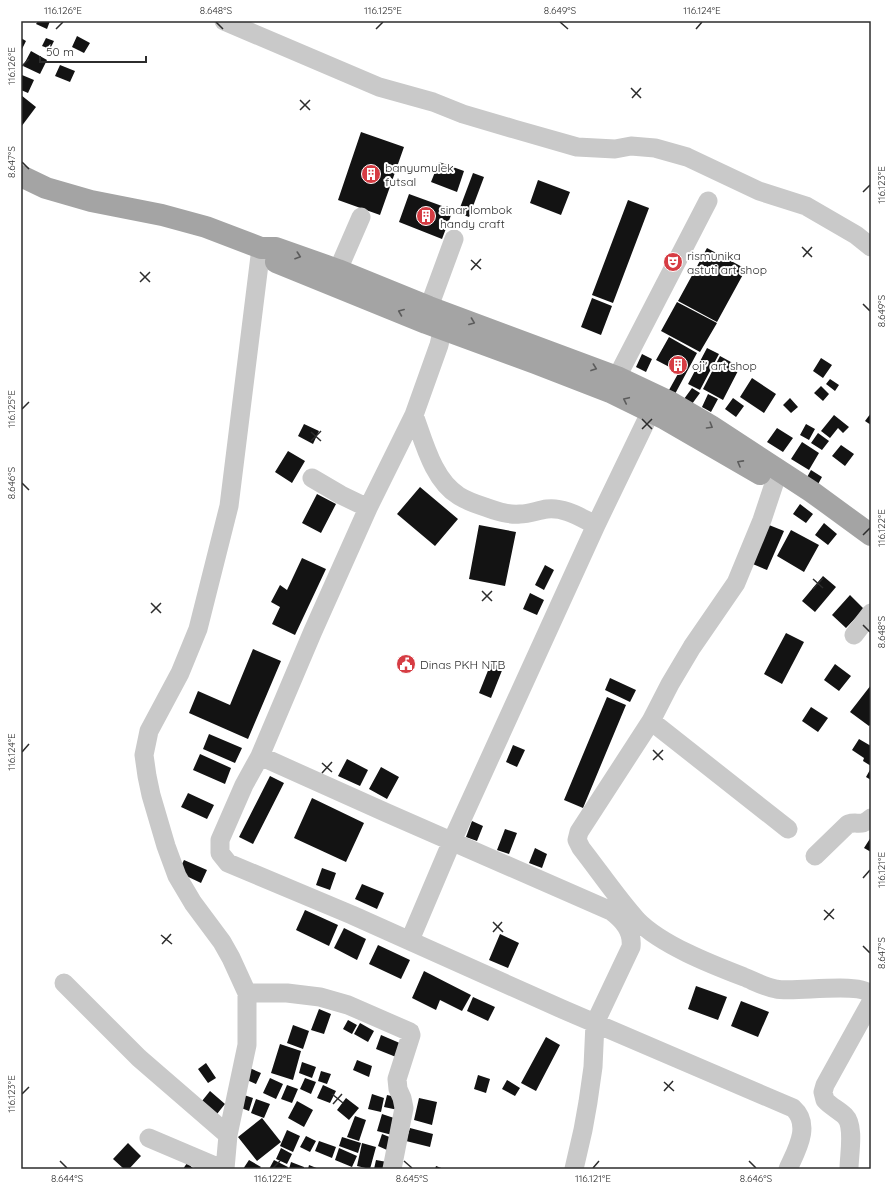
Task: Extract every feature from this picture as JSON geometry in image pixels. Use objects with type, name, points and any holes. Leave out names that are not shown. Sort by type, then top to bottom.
[{"type":"main road","points":[[21,176],[46,188],[90,201],[162,215],[206,227],[261,248],[276,248],[338,270],[437,318],[562,373],[662,411]]},
{"type":"main road","points":[[261,248],[272,261],[437,318],[617,377],[662,411],[740,463],[777,476],[812,492],[871,535]]},
{"type":"street","points":[[224,21],[379,86],[514,129],[577,147],[615,149],[632,146],[655,148],[688,157],[759,191],[806,206],[856,235],[871,247]]},
{"type":"street","points":[[617,377],[708,200]]},
{"type":"street","points":[[338,270],[361,216]]},
{"type":"street","points":[[454,239],[437,318],[426,382],[414,415],[368,508],[313,631],[260,756],[244,785],[220,840],[219,848],[221,856],[228,863],[410,940],[485,975],[793,1108],[801,1118],[802,1129],[798,1145],[788,1169]]},
{"type":"street","points":[[225,1169],[228,1136],[247,1045],[247,993],[232,958],[193,903],[177,876],[166,846],[151,794],[144,755],[148,731],[180,673],[198,629],[229,506],[261,248]]},
{"type":"street","points":[[410,940],[452,841],[596,525],[662,411]]},
{"type":"street","points":[[414,415],[436,470],[447,485],[458,495],[472,503],[506,514],[522,514],[549,509],[562,510],[596,525]]},
{"type":"street","points":[[777,476],[762,520],[736,583],[692,647],[670,684],[651,722],[578,836],[577,840],[638,921],[657,936],[681,950],[718,967],[776,989],[854,989],[866,990],[871,995]]},
{"type":"street","points":[[312,478],[341,495],[368,508]]},
{"type":"street","points":[[854,635],[871,614]]},
{"type":"street","points":[[651,722],[788,829]]},
{"type":"street","points":[[260,756],[611,911],[624,922],[630,934],[631,947],[593,1067],[583,1130],[574,1169]]},
{"type":"street","points":[[815,856],[848,824],[861,824],[871,818]]},
{"type":"street","points":[[64,983],[139,1058],[228,1136]]},
{"type":"street","points":[[247,993],[287,993],[320,997],[348,1005],[410,1032],[411,1035],[397,1079],[398,1089],[404,1108],[392,1169]]},
{"type":"street","points":[[849,1169],[849,1121],[842,1113],[825,1100],[823,1092],[825,1085],[871,1002]]},
{"type":"street","points":[[150,1138],[222,1169]]},
{"type":"building","points":[[38,21],[50,21],[47,29],[36,24]]},
{"type":"building","points":[[77,36],[90,43],[84,53],[72,47]]},
{"type":"building","points":[[21,38],[26,41],[21,51]]},
{"type":"building","points":[[46,38],[54,41],[50,49],[42,46]]},
{"type":"building","points":[[31,51],[47,60],[40,74],[23,66]]},
{"type":"building","points":[[60,65],[75,71],[70,82],[55,76]]},
{"type":"building","points":[[22,75],[34,80],[28,93],[21,90]]},
{"type":"building","points":[[21,95],[36,107],[21,127]]},
{"type":"building","name":"banyumulek futsal","points":[[361,132],[404,147],[380,215],[338,200]]},
{"type":"building","points":[[439,162],[464,171],[457,192],[431,182]]},
{"type":"building","name":"sinar lombok handy craft","points":[[473,173],[484,177],[469,217],[458,213]]},
{"type":"building","points":[[538,180],[570,192],[561,215],[530,203]]},
{"type":"building","name":"sinar lombok handy craft","points":[[409,194],[453,210],[442,239],[399,222]]},
{"type":"building","points":[[628,200],[649,208],[613,303],[592,295]]},
{"type":"building","points":[[707,248],[746,269],[717,322],[678,301]]},
{"type":"building","points":[[592,298],[612,306],[601,335],[581,327]]},
{"type":"building","points":[[677,302],[717,323],[700,352],[661,331]]},
{"type":"building","name":"oji' art shop","points":[[669,337],[697,353],[675,394],[669,390],[679,372],[656,360]]},
{"type":"building","points":[[707,348],[719,354],[700,390],[688,384]]},
{"type":"building","points":[[642,354],[652,359],[646,372],[636,367]]},
{"type":"building","points":[[720,356],[740,367],[723,400],[703,389]]},
{"type":"building","points":[[821,358],[832,365],[823,378],[813,371]]},
{"type":"building","points":[[752,378],[776,394],[764,413],[740,397]]},
{"type":"building","points":[[830,379],[839,385],[835,391],[826,384]]},
{"type":"building","points":[[821,386],[829,394],[823,401],[814,393]]},
{"type":"building","points":[[692,388],[700,393],[692,404],[684,399]]},
{"type":"building","points":[[708,394],[718,399],[711,412],[702,407]]},
{"type":"building","points":[[733,398],[744,406],[736,417],[725,409]]},
{"type":"building","points":[[790,398],[798,407],[791,413],[783,405]]},
{"type":"building","points":[[871,413],[871,425],[865,421]]},
{"type":"building","points":[[834,415],[849,427],[843,433],[838,428],[830,438],[821,431]]},
{"type":"building","points":[[304,424],[319,431],[313,444],[298,436]]},
{"type":"building","points":[[806,424],[815,429],[809,440],[800,435]]},
{"type":"building","points":[[777,428],[793,438],[783,452],[767,442]]},
{"type":"building","points":[[818,433],[829,441],[822,450],[811,443]]},
{"type":"building","points":[[802,442],[819,453],[809,470],[791,459]]},
{"type":"building","points":[[841,445],[854,454],[845,466],[832,456]]},
{"type":"building","points":[[288,451],[305,461],[292,483],[275,472]]},
{"type":"building","points":[[811,470],[822,477],[817,486],[806,479]]},
{"type":"building","points":[[420,487],[458,519],[435,546],[397,514]]},
{"type":"building","points":[[317,494],[336,504],[321,533],[302,523]]},
{"type":"building","points":[[800,504],[813,514],[806,523],[793,514]]},
{"type":"building","points":[[764,523],[784,531],[767,570],[748,562]]},
{"type":"building","points":[[824,523],[837,534],[828,545],[815,535]]},
{"type":"building","points":[[479,525],[516,532],[505,586],[469,579]]},
{"type":"building","points":[[791,530],[819,545],[804,572],[777,556]]},
{"type":"building","points":[[302,558],[326,569],[295,635],[272,624],[280,607],[271,602],[280,585],[287,590]]},
{"type":"building","points":[[545,565],[554,570],[544,590],[535,585]]},
{"type":"building","points":[[823,576],[836,587],[815,612],[802,601]]},
{"type":"building","points":[[530,593],[544,600],[537,615],[523,609]]},
{"type":"building","points":[[850,595],[864,609],[846,628],[832,615]]},
{"type":"building","points":[[786,633],[804,642],[782,684],[764,674]]},
{"type":"building","points":[[253,649],[281,661],[248,739],[189,713],[198,691],[230,705]]},
{"type":"building","points":[[491,663],[503,668],[491,698],[479,693]]},
{"type":"building","points":[[835,664],[851,676],[839,691],[824,680]]},
{"type":"building","points":[[610,678],[636,690],[630,702],[605,690]]},
{"type":"building","points":[[871,685],[871,724],[869,726],[850,712]]},
{"type":"building","points":[[607,697],[626,705],[583,808],[564,800]]},
{"type":"building","points":[[811,707],[828,718],[818,732],[802,721]]},
{"type":"building","points":[[209,734],[242,748],[235,763],[203,749]]},
{"type":"building","points":[[859,739],[871,746],[871,766],[863,761],[864,758],[852,750]]},
{"type":"building","points":[[513,745],[525,750],[517,767],[506,762]]},
{"type":"building","points":[[200,754],[231,768],[225,784],[193,770]]},
{"type":"building","points":[[347,759],[368,770],[360,786],[338,776]]},
{"type":"building","points":[[381,767],[399,777],[387,799],[369,789]]},
{"type":"building","points":[[871,768],[871,780],[866,777]]},
{"type":"building","points":[[270,776],[284,783],[253,844],[239,837]]},
{"type":"building","points":[[188,793],[214,805],[207,819],[181,807]]},
{"type":"building","points":[[312,798],[364,823],[346,862],[294,838]]},
{"type":"building","points":[[472,821],[483,826],[477,841],[466,837]]},
{"type":"building","points":[[505,829],[517,833],[509,854],[497,850]]},
{"type":"building","points":[[871,837],[871,852],[864,848]]},
{"type":"building","points":[[535,848],[547,854],[542,868],[529,863]]},
{"type":"building","points":[[184,860],[207,870],[201,883],[178,872]]},
{"type":"building","points":[[322,868],[336,873],[330,890],[316,885]]},
{"type":"building","points":[[362,884],[384,893],[377,909],[355,899]]},
{"type":"building","points":[[305,910],[338,925],[329,946],[296,930]]},
{"type":"building","points":[[344,928],[366,939],[357,960],[334,948]]},
{"type":"building","points":[[500,934],[519,943],[508,968],[489,960]]},
{"type":"building","points":[[378,945],[410,960],[401,979],[369,964]]},
{"type":"building","points":[[424,971],[471,995],[462,1011],[440,1000],[436,1010],[412,998]]},
{"type":"building","points":[[696,986],[727,997],[718,1020],[688,1009]]},
{"type":"building","points":[[473,997],[495,1007],[488,1021],[467,1011]]},
{"type":"building","points":[[741,1001],[769,1012],[758,1037],[731,1026]]},
{"type":"building","points":[[319,1009],[331,1014],[324,1034],[311,1030]]},
{"type":"building","points":[[348,1020],[357,1025],[352,1034],[343,1029]]},
{"type":"building","points":[[360,1023],[374,1031],[368,1042],[354,1034]]},
{"type":"building","points":[[293,1025],[309,1031],[303,1049],[287,1043]]},
{"type":"building","points":[[381,1035],[402,1044],[396,1057],[376,1049]]},
{"type":"building","points":[[546,1037],[560,1045],[536,1091],[521,1083]]},
{"type":"building","points":[[280,1044],[301,1051],[293,1080],[271,1073]]},
{"type":"building","points":[[357,1060],[372,1066],[369,1077],[353,1070]]},
{"type":"building","points":[[302,1062],[316,1067],[312,1078],[299,1073]]},
{"type":"building","points":[[206,1063],[216,1078],[208,1083],[198,1069]]},
{"type":"building","points":[[245,1066],[261,1073],[256,1084],[240,1077]]},
{"type":"building","points":[[321,1071],[331,1074],[327,1084],[318,1081]]},
{"type":"building","points":[[478,1075],[490,1079],[486,1093],[474,1089]]},
{"type":"building","points":[[270,1078],[283,1084],[276,1099],[263,1093]]},
{"type":"building","points":[[305,1078],[316,1082],[311,1094],[300,1089]]},
{"type":"building","points":[[507,1080],[520,1088],[515,1096],[502,1089]]},
{"type":"building","points":[[287,1085],[298,1089],[292,1103],[281,1099]]},
{"type":"building","points":[[323,1085],[336,1091],[330,1103],[317,1098]]},
{"type":"building","points":[[210,1091],[225,1104],[217,1114],[202,1101]]},
{"type":"building","points":[[241,1094],[253,1098],[249,1111],[236,1106]]},
{"type":"building","points":[[372,1094],[384,1098],[381,1112],[368,1109]]},
{"type":"building","points":[[387,1095],[400,1098],[398,1110],[384,1107]]},
{"type":"building","points":[[346,1098],[359,1108],[349,1120],[337,1110]]},
{"type":"building","points":[[419,1098],[437,1102],[432,1125],[414,1120]]},
{"type":"building","points":[[256,1099],[270,1104],[264,1118],[251,1113]]},
{"type":"building","points":[[297,1101],[313,1110],[304,1127],[288,1118]]},
{"type":"building","points":[[382,1114],[397,1119],[392,1135],[377,1131]]},
{"type":"building","points":[[355,1116],[366,1120],[359,1141],[347,1137]]},
{"type":"building","points":[[262,1118],[281,1142],[257,1161],[238,1137]]},
{"type":"building","points":[[410,1128],[433,1134],[430,1147],[406,1141]]},
{"type":"building","points":[[287,1130],[300,1136],[293,1152],[280,1146]]},
{"type":"building","points":[[382,1134],[392,1138],[387,1150],[378,1146]]},
{"type":"building","points":[[306,1136],[316,1141],[310,1152],[300,1147]]},
{"type":"building","points":[[342,1137],[361,1143],[358,1153],[339,1146]]},
{"type":"building","points":[[319,1141],[336,1147],[332,1158],[315,1151]]},
{"type":"building","points":[[128,1143],[141,1156],[129,1169],[124,1169],[113,1159]]},
{"type":"building","points":[[362,1143],[376,1147],[370,1169],[357,1166]]},
{"type":"building","points":[[281,1148],[292,1154],[287,1164],[276,1159]]},
{"type":"building","points":[[339,1148],[357,1156],[352,1167],[335,1160]]},
{"type":"building","points":[[249,1160],[261,1167],[259,1169],[243,1169]]},
{"type":"building","points":[[274,1160],[288,1167],[287,1169],[269,1169]]},
{"type":"building","points":[[376,1160],[387,1162],[386,1169],[374,1169]]},
{"type":"building","points":[[291,1162],[304,1167],[304,1169],[289,1169]]},
{"type":"building","points":[[187,1163],[194,1169],[183,1169]]},
{"type":"building","points":[[309,1165],[319,1169],[308,1169]]},
{"type":"building","points":[[436,1166],[444,1169],[435,1169]]},
{"type":"place","name":"banyumulek futsal","points":[[371,174]]},
{"type":"place","name":"sinar lombok handy craft","points":[[426,216]]},
{"type":"place","name":"rismunika astuti art shop","points":[[673,262]]},
{"type":"place","name":"oji' art shop","points":[[678,365]]},
{"type":"place","name":"Dinas PKH NTB","points":[[406,664]]}]
